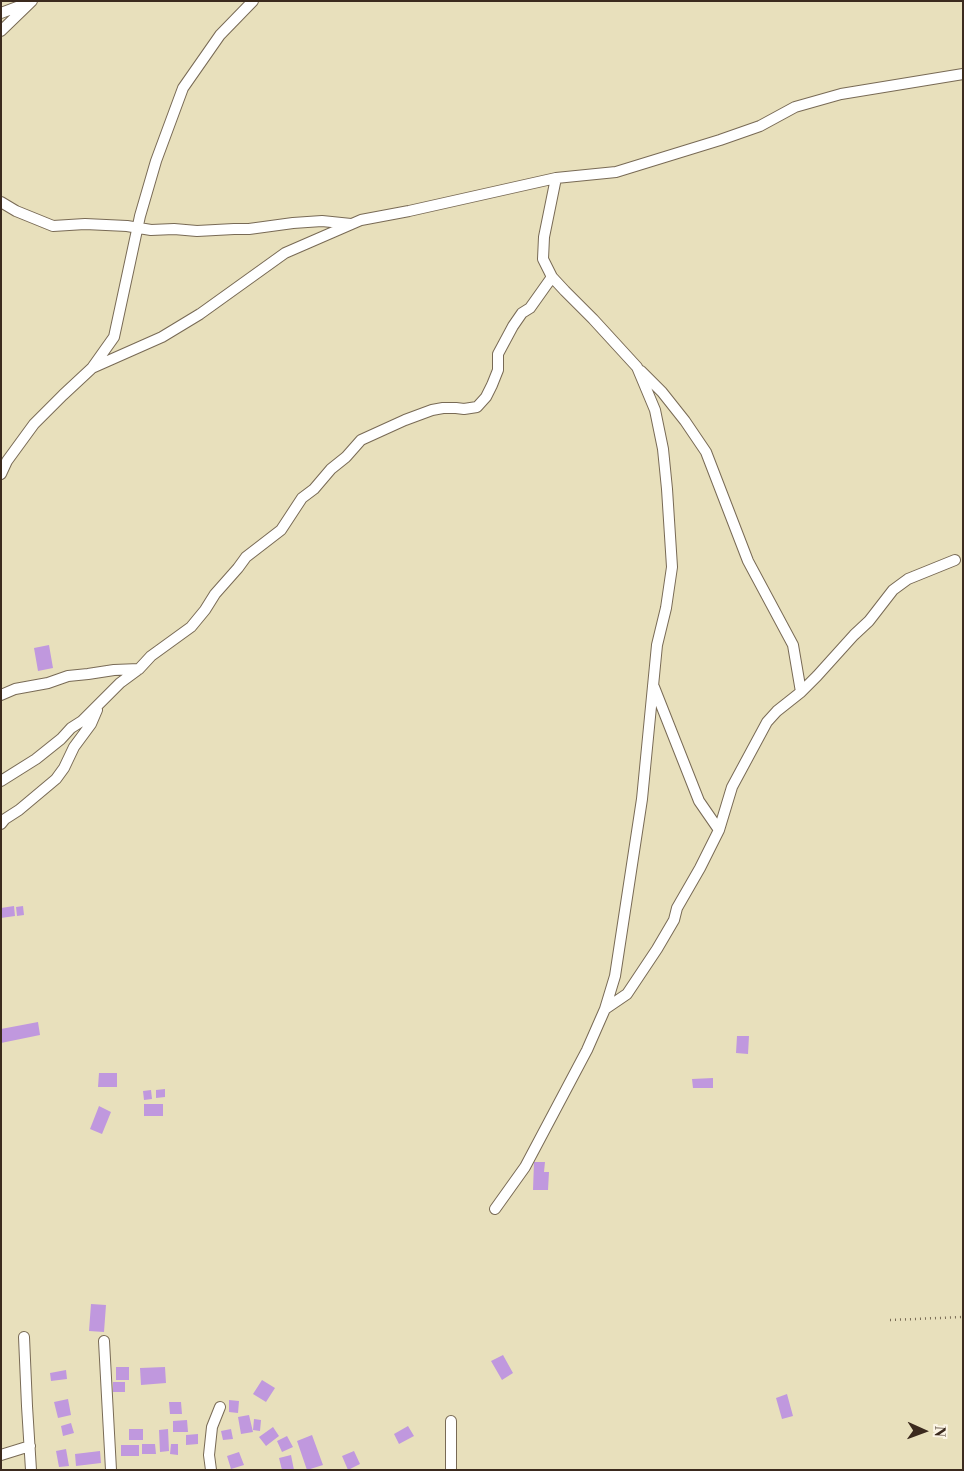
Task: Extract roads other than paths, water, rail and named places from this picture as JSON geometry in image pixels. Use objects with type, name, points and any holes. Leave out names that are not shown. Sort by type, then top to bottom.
[{"type":"street","points":[[1,14],[31,1]]},
{"type":"street","points":[[1,31],[31,1]]},
{"type":"street","points":[[1,474],[7,462],[34,424],[92,368],[114,337],[138,228],[156,160],[183,88],[220,35],[253,1]]},
{"type":"street","points":[[92,368],[162,337],[200,314],[284,253],[361,220],[556,178],[616,172],[720,140],[760,126],[795,107],[841,94],[963,74]]},
{"type":"street","points":[[556,178],[544,237],[544,259],[552,277],[594,318],[662,392],[706,452],[748,561],[793,644],[801,692]]},
{"type":"street","points":[[1,202],[37,221],[53,226],[86,224],[127,226],[151,230],[197,231],[249,229],[322,221],[352,224]]},
{"type":"street","points":[[1,781],[61,739],[71,728],[82,722],[120,683],[151,656],[192,627],[215,594],[246,557],[281,530],[302,498],[314,489],[331,469],[362,440],[432,410],[477,407],[486,397],[492,385],[498,370],[498,354],[512,326],[522,313],[530,308],[552,277]]},
{"type":"street","points":[[495,1209],[525,1167],[587,1050],[605,1009],[615,976],[642,800],[657,645],[666,608],[672,567],[663,449],[654,410],[637,367]]},
{"type":"street","points":[[605,1009],[627,994],[674,920],[677,908],[719,830],[732,787],[767,722],[776,712],[801,692],[869,621],[893,590],[908,579],[955,560]]},
{"type":"street","points":[[1,695],[15,689],[48,684],[68,676],[139,668]]},
{"type":"street","points":[[653,684],[699,801],[719,830]]},
{"type":"street","points":[[1,824],[56,779],[64,768],[74,747],[91,724],[99,705]]},
{"type":"street","points":[[24,1337],[31,1470]]},
{"type":"street","points":[[104,1341],[112,1470]]},
{"type":"street","points":[[211,1470],[209,1455],[212,1427],[220,1407]]},
{"type":"street","points":[[451,1422],[452,1470]]},
{"type":"street","points":[[1,1455],[30,1446]]}]
